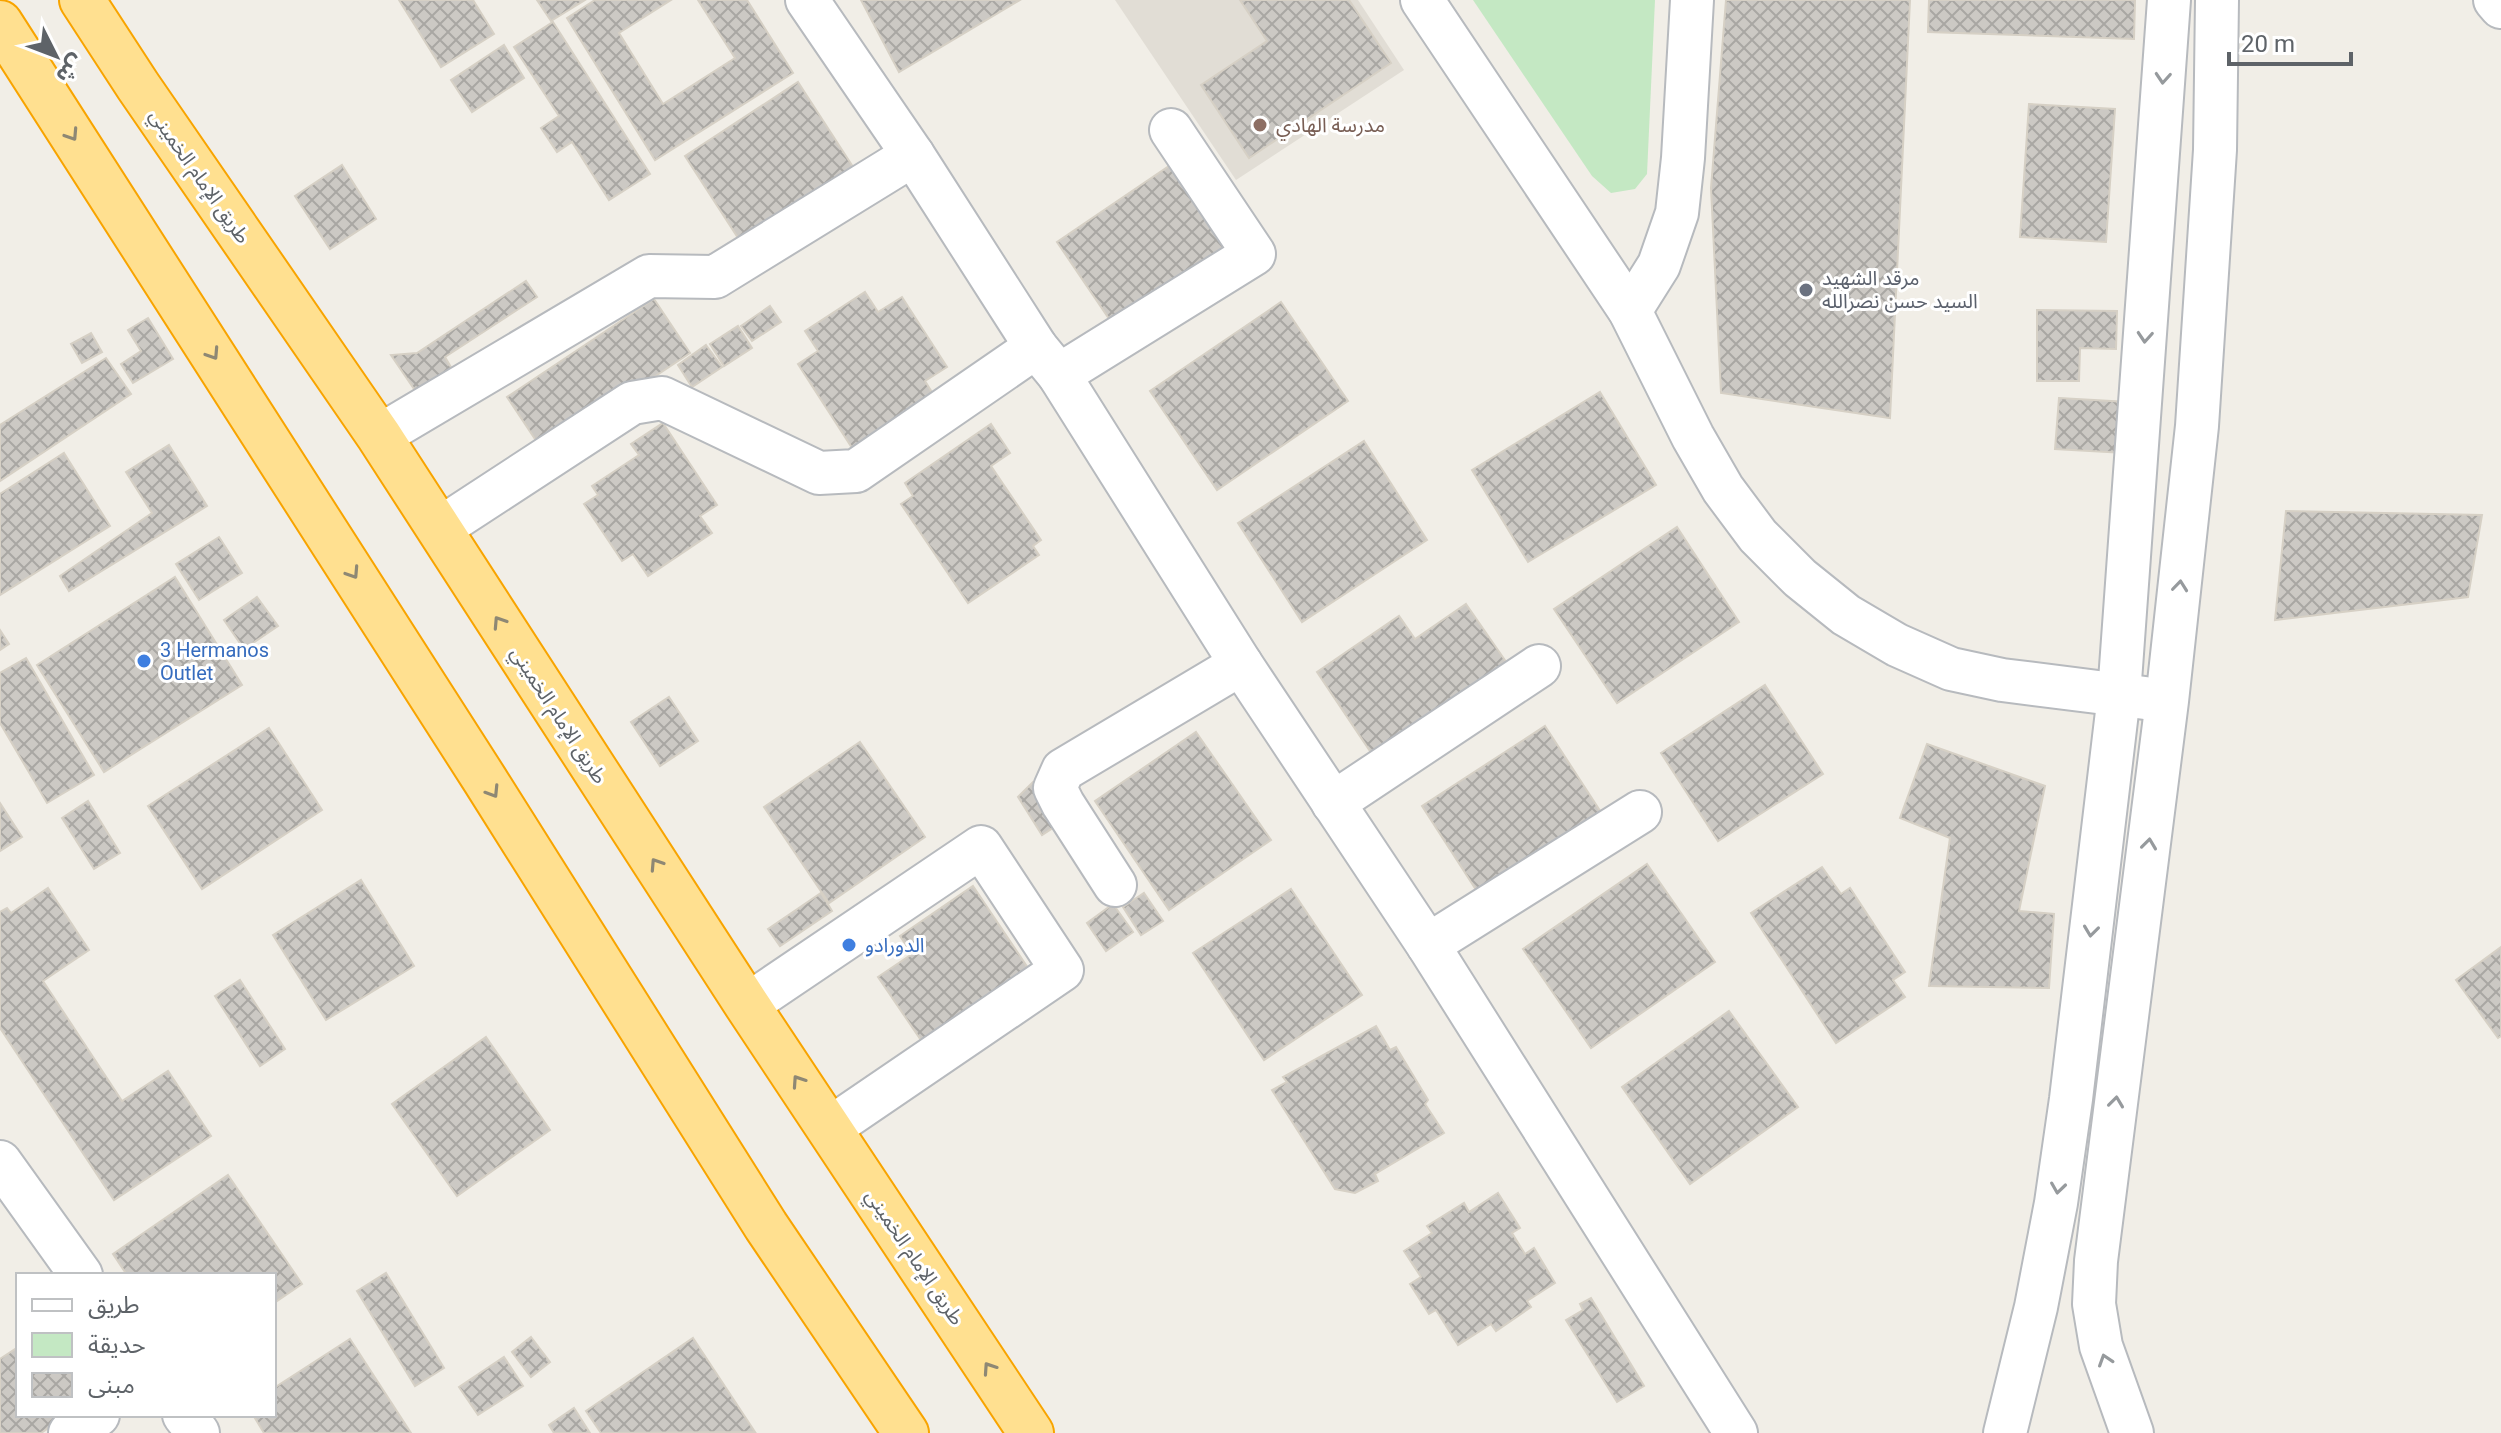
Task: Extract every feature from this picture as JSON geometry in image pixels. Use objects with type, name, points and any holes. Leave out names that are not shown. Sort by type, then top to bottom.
[{"type":"highway","name":"طريق الإمام الخميني","points":[[82,0],[379,436],[747,1005],[1027,1430]]},
{"type":"highway","points":[[0,23],[477,767],[766,1226],[906,1433]]},
{"type":"street","points":[[807,0],[913,155],[1241,664],[1428,945],[1736,1433]]},
{"type":"street","points":[[1422,0],[1630,311],[1693,437],[1723,489],[1758,536],[1800,578],[1846,615],[1897,645],[1951,669],[2002,680],[2167,701]]},
{"type":"street","points":[[1630,311],[1659,265],[1677,213],[1692,0]]},
{"type":"street","points":[[2005,1433],[2036,1307],[2056,1203],[2119,695],[2169,0]]},
{"type":"street","points":[[2132,1433],[2101,1346],[2094,1304],[2096,1261],[2167,701],[2197,426],[2215,150],[2217,0]]},
{"type":"street","points":[[2495,0],[2501,7]]},
{"type":"street","points":[[439,529],[632,403],[662,398],[819,473],[856,471],[1048,361],[1254,254],[1171,130]]},
{"type":"street","points":[[379,436],[649,276],[715,277],[913,155]]},
{"type":"street","points":[[1115,885],[1055,788],[1063,770],[1241,664]]},
{"type":"street","points":[[1333,803],[1539,666]]},
{"type":"street","points":[[1428,945],[1640,812]]},
{"type":"street","points":[[747,1005],[981,847],[1062,970],[830,1128]]},
{"type":"street","points":[[0,1162],[80,1273]]},
{"type":"street","points":[[70,1433],[95,1417]]},
{"type":"street","points":[[186,1417],[198,1433]]},
{"type":"shaded area","name":"مدرسة الهادي","points":[[1115,0],[1358,0],[1404,70],[1236,180]]},
{"type":"green space","points":[[1473,0],[1655,0],[1647,174],[1635,189],[1611,193],[1592,176]]},
{"type":"building","points":[[399,0],[473,0],[494,34],[441,67]]},
{"type":"building","points":[[537,0],[585,0],[551,21]]},
{"type":"building","points":[[595,0],[671,0],[619,33],[663,104],[735,58],[698,0],[747,0],[793,73],[655,160],[567,18]]},
{"type":"building","points":[[861,0],[1020,0],[899,72]]},
{"type":"building","points":[[1240,0],[1349,0],[1391,63],[1249,158],[1201,85],[1267,41]]},
{"type":"building","name":"مرقد الشهيد السيد حسن نصرالله","points":[[1726,0],[1910,0],[1890,418],[1721,393],[1711,188]]},
{"type":"building","points":[[1929,0],[2135,0],[2134,39],[1928,32]]},
{"type":"building","points":[[553,22],[650,174],[609,200],[572,142],[557,152],[541,128],[559,116],[514,47]]},
{"type":"building","points":[[504,45],[524,78],[472,112],[451,80]]},
{"type":"building","points":[[798,82],[855,170],[742,244],[685,156]]},
{"type":"building","points":[[2029,104],[2115,109],[2106,242],[2020,237]]},
{"type":"building","points":[[1178,160],[1239,249],[1118,332],[1057,242]]},
{"type":"building","points":[[342,165],[376,219],[330,249],[295,196]]},
{"type":"building","points":[[526,281],[537,297],[445,357],[452,369],[416,392],[391,355],[417,353]]},
{"type":"building","points":[[865,292],[878,312],[902,297],[947,367],[925,381],[938,402],[856,454],[798,364],[818,351],[805,331]]},
{"type":"building","points":[[654,299],[690,353],[543,451],[507,397]]},
{"type":"building","points":[[1281,302],[1348,401],[1217,490],[1150,391]]},
{"type":"building","points":[[770,306],[781,322],[752,341],[741,326]]},
{"type":"building","points":[[2037,310],[2117,311],[2116,349],[2080,348],[2079,381],[2037,381]]},
{"type":"building","points":[[148,318],[173,359],[133,383],[121,364],[141,351],[128,330]]},
{"type":"building","points":[[738,326],[752,348],[724,366],[710,344]]},
{"type":"building","points":[[91,333],[102,352],[82,363],[71,344]]},
{"type":"building","points":[[706,345],[722,367],[692,387],[678,365]]},
{"type":"building","points":[[106,358],[131,394],[0,481],[0,425]]},
{"type":"building","points":[[1600,392],[1656,485],[1528,562],[1472,470]]},
{"type":"building","points":[[2059,398],[2128,402],[2124,453],[2055,449]]},
{"type":"building","points":[[663,423],[717,505],[700,516],[712,533],[648,576],[633,554],[622,561],[584,504],[598,495],[592,486],[639,455],[631,444]]},
{"type":"building","points":[[991,424],[1010,453],[991,466],[1041,540],[1033,546],[1039,555],[968,603],[901,504],[913,496],[905,483]]},
{"type":"building","points":[[1364,441],[1427,540],[1302,622],[1238,523]]},
{"type":"building","points":[[169,445],[207,506],[69,591],[60,576],[152,513],[126,472]]},
{"type":"building","points":[[64,453],[110,526],[0,595],[0,494]]},
{"type":"building","points":[[2286,511],[2482,515],[2468,597],[2275,620]]},
{"type":"building","points":[[1677,527],[1739,622],[1617,703],[1554,609]]},
{"type":"building","points":[[219,537],[242,573],[199,600],[176,564]]},
{"type":"building","points":[[175,577],[242,685],[104,772],[37,665]]},
{"type":"building","points":[[257,597],[278,626],[244,649],[224,620]]},
{"type":"building","points":[[1466,604],[1511,669],[1376,760],[1317,672],[1399,616],[1415,639]]},
{"type":"building","points":[[0,630],[9,644],[0,650]]},
{"type":"building","points":[[26,658],[94,775],[47,803],[0,723],[0,673]]},
{"type":"building","points":[[1765,685],[1823,774],[1718,841],[1661,753]]},
{"type":"building","points":[[669,697],[698,741],[660,766],[631,722]]},
{"type":"building","points":[[1545,726],[1606,820],[1482,899],[1422,806]]},
{"type":"building","points":[[269,728],[322,810],[202,889],[148,806]]},
{"type":"building","points":[[1196,732],[1271,840],[1169,910],[1095,801]]},
{"type":"building","points":[[860,742],[925,837],[829,903],[764,807]]},
{"type":"building","points":[[1927,744],[2045,786],[2019,911],[2054,914],[2049,988],[1929,986],[1950,838],[1900,818]]},
{"type":"building","points":[[1033,782],[1062,822],[1042,835],[1018,797]]},
{"type":"building","points":[[88,801],[120,853],[94,869],[62,818]]},
{"type":"building","points":[[0,803],[22,837],[0,851]]},
{"type":"building","points":[[1647,864],[1715,962],[1591,1048],[1523,949]]},
{"type":"building","points":[[1822,867],[1841,894],[1850,888],[1905,972],[1893,980],[1905,997],[1836,1043],[1751,913]]},
{"type":"building","points":[[361,880],[414,966],[326,1020],[273,935]]},
{"type":"building","points":[[973,886],[1034,977],[927,1049],[878,977],[912,954],[900,936]]},
{"type":"building","points":[[48,888],[89,950],[43,981],[122,1101],[168,1071],[211,1136],[114,1200],[0,1028],[0,912],[7,908],[11,913]]},
{"type":"building","points":[[1291,889],[1362,995],[1264,1060],[1193,953]]},
{"type":"building","points":[[821,893],[832,911],[780,946],[768,929]]},
{"type":"building","points":[[1144,893],[1163,921],[1141,935],[1123,907]]},
{"type":"building","points":[[1113,904],[1133,932],[1106,951],[1087,923]]},
{"type":"building","points":[[2501,947],[2501,1036],[2498,1038],[2456,980]]},
{"type":"building","points":[[240,980],[285,1049],[260,1066],[215,996]]},
{"type":"building","points":[[1729,1011],[1798,1107],[1690,1184],[1622,1087]]},
{"type":"building","points":[[1376,1026],[1390,1050],[1396,1047],[1428,1100],[1425,1104],[1444,1133],[1375,1174],[1378,1181],[1355,1193],[1335,1189],[1272,1090],[1287,1082],[1283,1077]]},
{"type":"building","points":[[486,1037],[550,1130],[457,1196],[392,1104]]},
{"type":"building","points":[[228,1175],[302,1284],[276,1302],[276,1273],[126,1273],[113,1254]]},
{"type":"building","points":[[1498,1193],[1520,1228],[1512,1233],[1525,1254],[1534,1248],[1555,1283],[1527,1301],[1531,1307],[1496,1331],[1491,1324],[1458,1345],[1436,1310],[1429,1314],[1410,1284],[1421,1277],[1404,1251],[1432,1233],[1427,1226],[1464,1203],[1469,1212]]},
{"type":"building","points":[[386,1273],[444,1368],[415,1386],[357,1291]]},
{"type":"building","points":[[1591,1298],[1644,1386],[1617,1402],[1566,1320],[1583,1310],[1580,1304]]},
{"type":"building","points":[[531,1337],[550,1362],[531,1377],[512,1352]]},
{"type":"building","points":[[693,1338],[755,1432],[601,1433],[586,1411]]},
{"type":"building","points":[[350,1339],[411,1433],[264,1433],[254,1417],[276,1417],[276,1387]]},
{"type":"building","points":[[16,1348],[16,1417],[65,1417],[41,1433],[0,1433],[0,1359]]},
{"type":"building","points":[[504,1357],[523,1386],[478,1415],[459,1387]]},
{"type":"building","points":[[574,1408],[590,1433],[554,1433],[549,1425]]},
{"type":"place","name":"مدرسة الهادي","points":[[1260,125]]},
{"type":"place","name":"مرقد الشهيد السيد حسن نصرالله","points":[[1806,290]]},
{"type":"place","name":"3 Hermanos Outlet","points":[[144,661]]},
{"type":"place","name":"الدورادو","points":[[849,945]]}]
